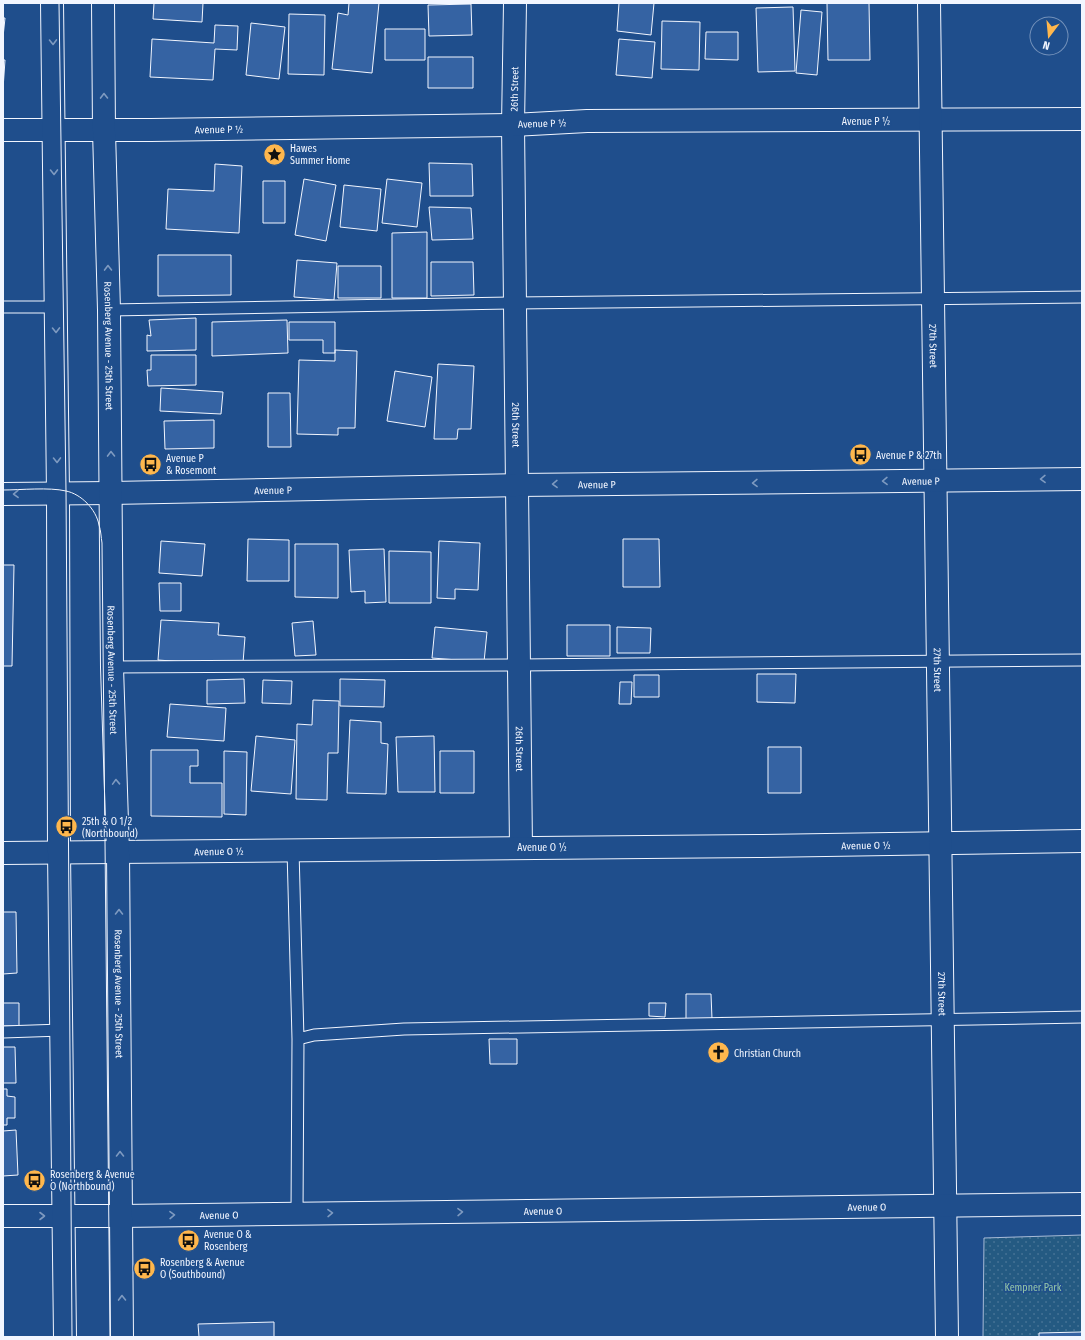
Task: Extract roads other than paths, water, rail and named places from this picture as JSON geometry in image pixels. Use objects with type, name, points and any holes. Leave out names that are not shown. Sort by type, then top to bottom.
[{"type":"main road","points":[[52,3],[58,493],[59,853],[65,1337]]},
{"type":"main road","name":"Rosenberg Avenue - 25th Street","points":[[103,3],[104,131],[109,310],[112,667],[118,853],[122,1337]]},
{"type":"main road","name":"26th Street","points":[[515,3],[513,125],[521,848]]},
{"type":"main road","name":"27th Street","points":[[929,3],[947,1337]]},
{"type":"main road","name":"Avenue P ½","points":[[3,130],[104,131],[513,125],[587,121],[1082,118]]},
{"type":"main road","name":"Avenue P","points":[[3,494],[517,485],[1082,479]]},
{"type":"main road","name":"Avenue O ½","points":[[3,853],[940,844],[1082,841]]},
{"type":"main road","name":"Avenue O","points":[[3,1216],[121,1216],[1082,1204]]},
{"type":"lane","points":[[109,310],[515,303],[1082,297]]},
{"type":"lane","points":[[3,307],[56,307]]},
{"type":"lane","points":[[112,667],[1082,660]]},
{"type":"lane","points":[[293,850],[298,1039],[297,1214]]},
{"type":"lane","points":[[298,1039],[314,1035],[404,1029],[1082,1017]]},
{"type":"lane","points":[[3,1032],[62,1030]]},
{"type":"tram line","points":[[59,3],[66,491],[72,1337]]},
{"type":"tram line","points":[[3,490],[52,489],[66,491],[77,495],[87,503],[95,513],[101,534],[110,1337]]},
{"type":"place","name":"Hawes Summer Home","points":[[274,154]]},
{"type":"place","name":"Avenue P & 27th","points":[[860,455]]},
{"type":"place","name":"Avenue P & Rosemont","points":[[150,464]]},
{"type":"place","name":"25th & O 1/2 (Northbound)","points":[[67,827]]},
{"type":"place","name":"Christian Church","points":[[718,1053]]},
{"type":"place","name":"Rosenberg & Avenue O (Northbound)","points":[[35,1180]]},
{"type":"place","name":"Avenue O & Rosenberg","points":[[188,1240]]},
{"type":"place","name":"Rosenberg & Avenue O (Southbound)","points":[[145,1268]]},
{"type":"park label","name":"Kempner Park","points":[[1033,1287]]}]
